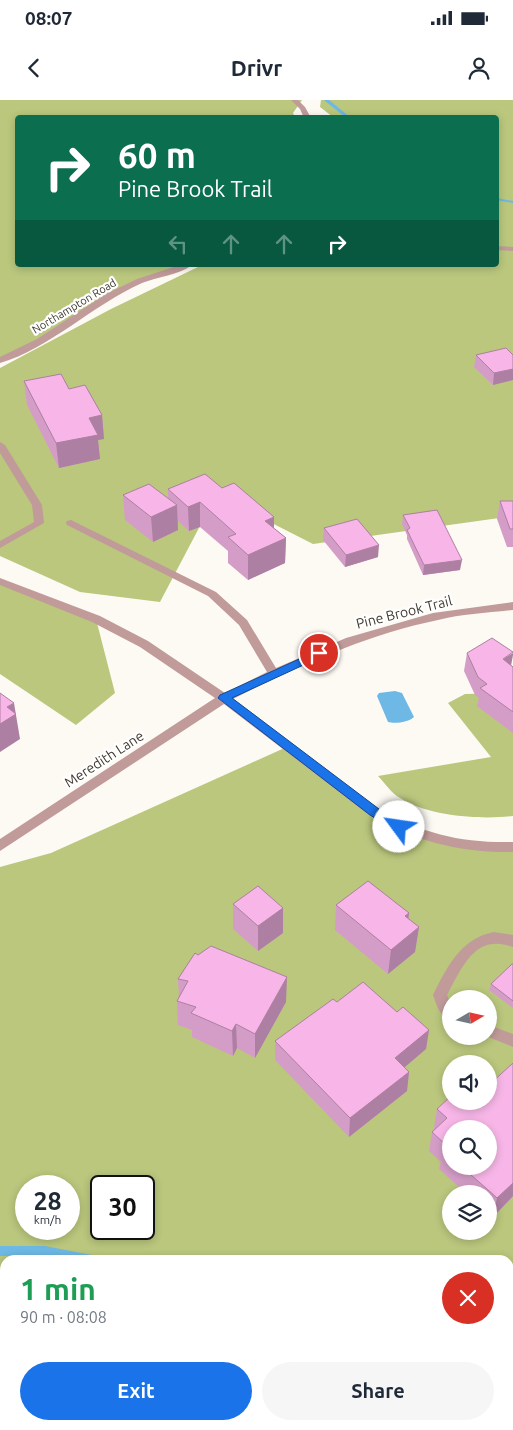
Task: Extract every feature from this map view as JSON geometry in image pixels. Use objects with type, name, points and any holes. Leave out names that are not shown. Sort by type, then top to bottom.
[{"type":"street","points":[[294,100],[303,108],[306,115]]},
{"type":"street","points":[[499,248],[513,249]]},
{"type":"street","name":"Northampton Road","points":[[0,360],[40,341],[109,296],[140,281],[182,267]]},
{"type":"street","points":[[0,445],[37,505],[39,523],[0,545]]},
{"type":"street","points":[[71,523],[212,594],[243,623],[274,674]]},
{"type":"street","points":[[0,581],[96,619],[144,644],[224,698],[374,812],[399,827],[429,838],[461,846],[513,847]]},
{"type":"street","name":"Pine Brook Trail","points":[[224,698],[304,659],[350,641],[437,616],[512,608]]},
{"type":"street","name":"Meredith Lane","points":[[0,846],[224,698]]},
{"type":"street","points":[[0,838],[14,836]]},
{"type":"street","points":[[443,990],[466,953],[479,942],[493,938],[513,941]]},
{"type":"street","points":[[498,1035],[513,1041]]},
{"type":"green space","points":[[0,100],[302,100],[293,113],[294,115],[15,115],[15,267],[185,267],[140,281],[40,341],[0,360]]},
{"type":"green space","points":[[321,100],[513,100],[513,249],[499,248],[499,115],[330,115],[320,107]]},
{"type":"green space","points":[[499,249],[513,250],[513,516],[313,544],[252,513],[210,507],[160,602],[80,592],[0,556],[0,368],[111,309],[198,267],[499,267]]},
{"type":"green space","points":[[0,581],[96,619],[115,693],[76,725],[0,674]]},
{"type":"green space","points":[[513,693],[513,816],[470,817],[425,809],[397,796],[378,776],[491,757],[448,703],[465,694]]},
{"type":"green space","points":[[289,746],[374,812],[429,838],[513,847],[513,1255],[0,1255],[0,867],[51,853]]},
{"type":"water","points":[[395,691],[402,693],[414,717],[412,719],[394,723],[388,722],[377,696],[379,693]]},
{"type":"building","points":[[506,348],[513,355],[513,369],[494,373],[476,355]]},
{"type":"building","points":[[61,374],[69,389],[85,385],[102,415],[89,418],[98,435],[56,443],[24,381]]},
{"type":"building","points":[[205,474],[222,488],[234,483],[274,517],[265,521],[286,538],[248,555],[228,537],[236,534],[200,502],[188,507],[168,489]]},
{"type":"building","points":[[149,484],[177,505],[151,517],[123,495]]},
{"type":"building","points":[[500,501],[513,501],[513,529],[510,529]]},
{"type":"building","points":[[437,510],[462,560],[424,565],[407,530],[410,528],[403,515]]},
{"type":"building","points":[[357,519],[379,545],[346,555],[324,528]]},
{"type":"building","points":[[492,638],[513,652],[503,659],[513,667],[513,712],[480,688],[487,684],[478,677],[467,653]]},
{"type":"building","points":[[0,693],[14,703],[7,707],[16,714],[0,724]]},
{"type":"building","points":[[368,881],[409,913],[405,916],[419,927],[391,950],[336,905]]},
{"type":"building","points":[[258,886],[283,908],[258,926],[233,904]]},
{"type":"building","points":[[211,946],[287,977],[255,1034],[236,1024],[232,1031],[191,1013],[196,1007],[177,1001],[188,981],[178,979],[195,953],[198,955]]},
{"type":"building","points":[[513,964],[513,1001],[491,984]]},
{"type":"building","points":[[363,982],[397,1012],[403,1007],[429,1030],[395,1058],[409,1072],[350,1118],[275,1041],[333,999],[337,1002]]},
{"type":"building","points":[[513,1063],[513,1183],[497,1198],[497,1185],[482,1185],[471,1175],[497,1175],[497,1120],[445,1120],[447,1118],[437,1109],[442,1104],[442,1110],[497,1110],[497,1078]]},
{"type":"building","points":[[442,1123],[442,1141],[432,1132]]},
{"type":"waterway","points":[[326,100],[345,115]]},
{"type":"waterway","points":[[499,200],[513,202]]},
{"type":"waterway","points":[[0,1251],[45,1251],[66,1255]]},
{"type":"route","points":[[319,653],[224,698],[374,812],[399,827]]}]
